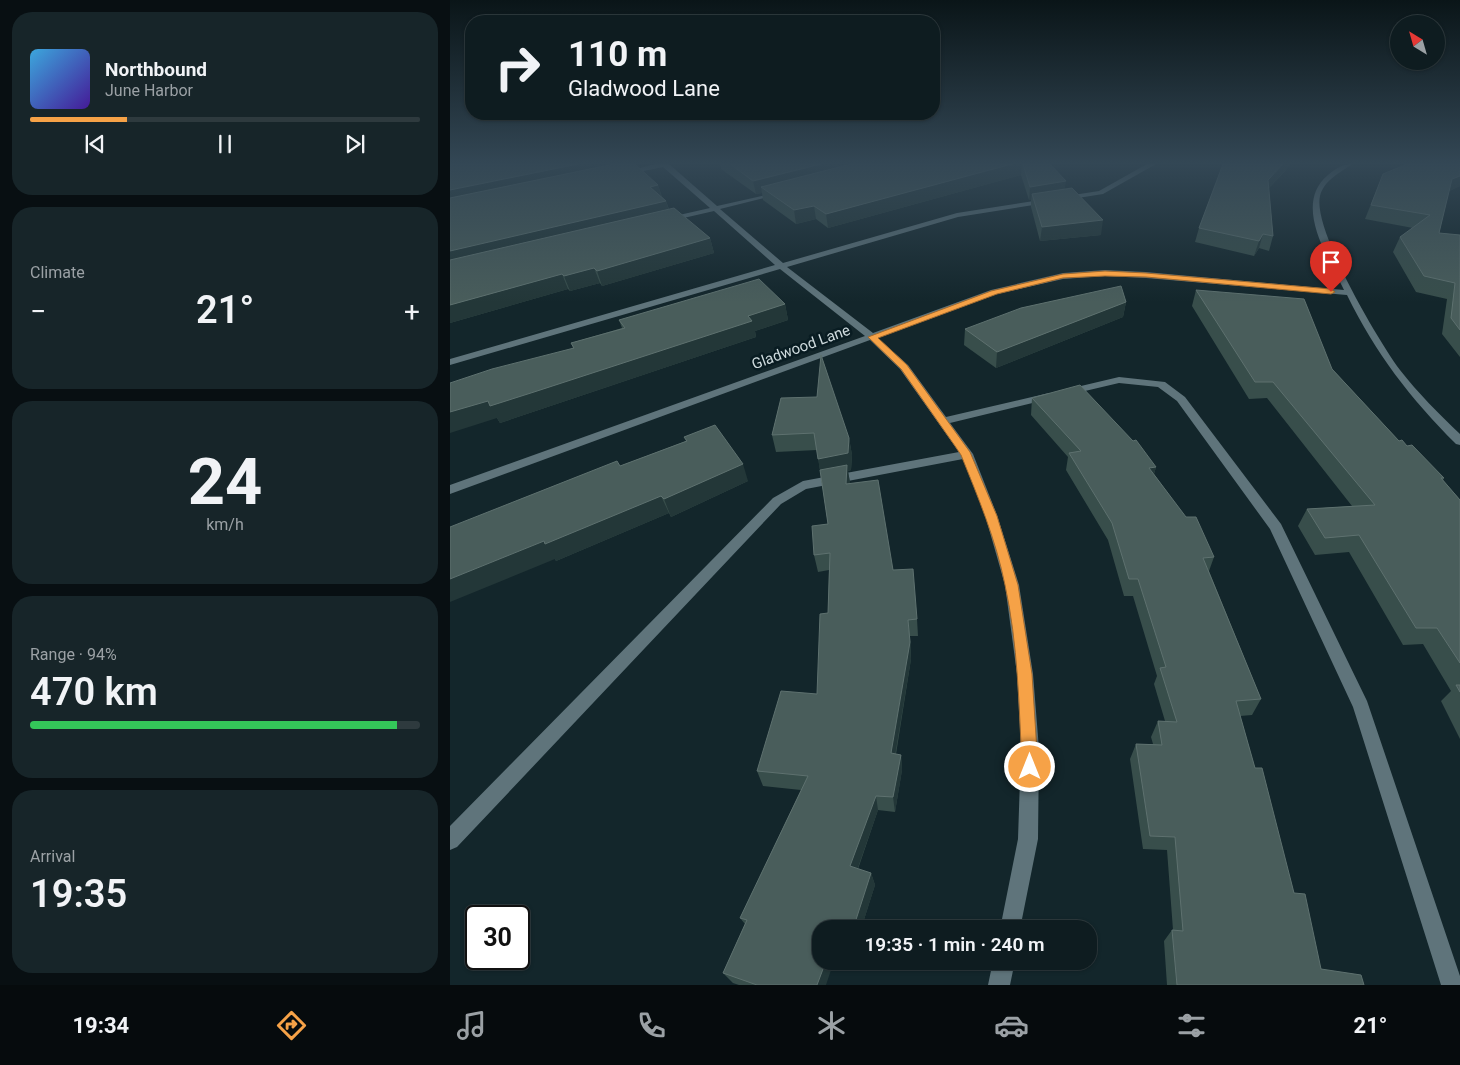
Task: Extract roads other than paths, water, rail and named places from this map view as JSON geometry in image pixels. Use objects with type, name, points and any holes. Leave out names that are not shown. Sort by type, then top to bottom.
[{"type":"street","points":[[658,222],[708,210]]},
{"type":"street","points":[[718,210],[780,265],[872,337],[904,367],[967,454],[991,516],[1012,585],[1025,674],[1030,749],[1028,839],[1012,920]]},
{"type":"street","points":[[450,362],[957,215],[990,210]]},
{"type":"street","points":[[1316,210],[1317,224],[1350,294],[1381,349],[1412,390],[1460,441]]},
{"type":"street","name":"Gladwood Lane","points":[[450,490],[994,292],[1063,276],[1105,273],[1146,275],[1350,294]]},
{"type":"street","points":[[944,421],[1119,380],[1161,384],[1181,399],[1276,527],[1361,706],[1452,985]]},
{"type":"street","points":[[450,840],[777,501],[803,485],[967,454]]},
{"type":"street","points":[[999,985],[1002,970]]}]
